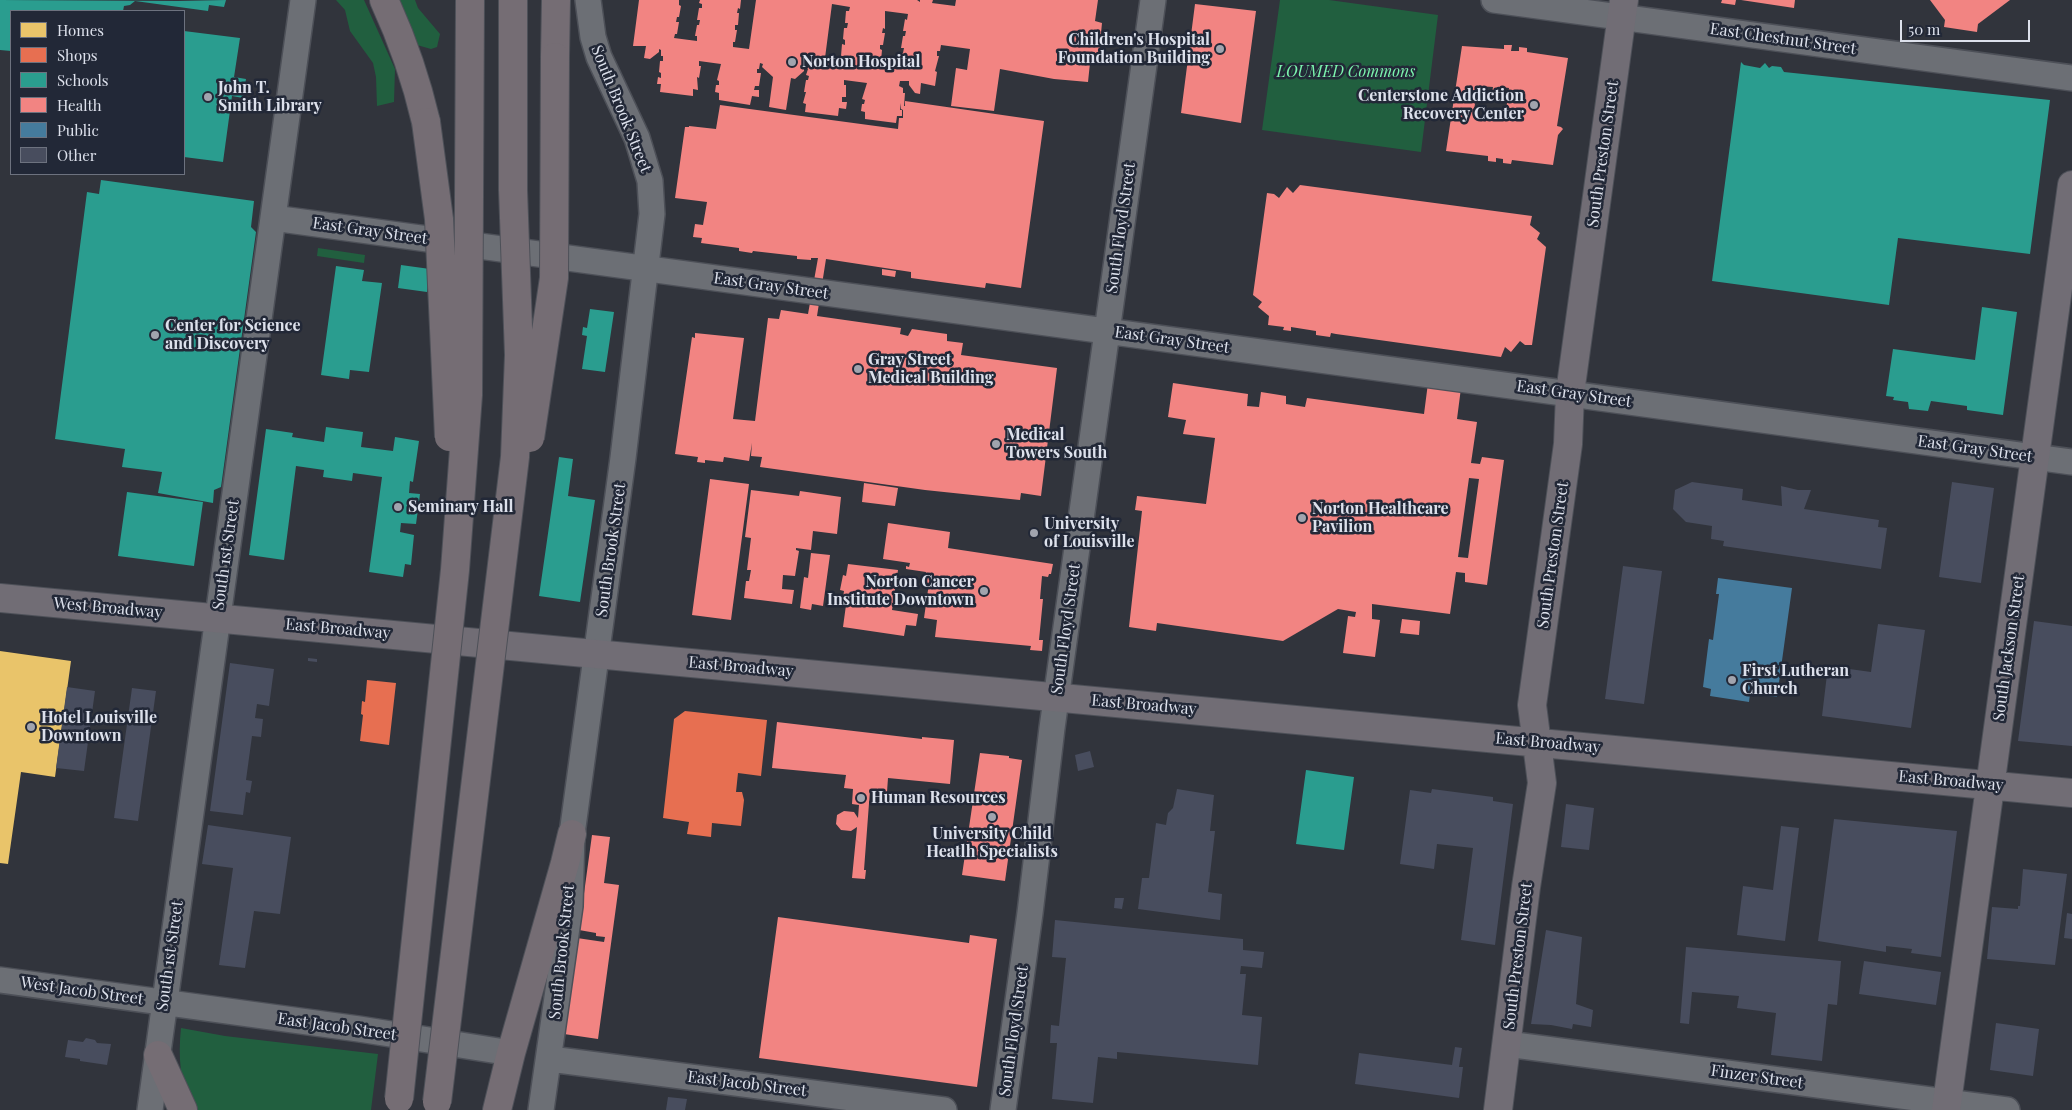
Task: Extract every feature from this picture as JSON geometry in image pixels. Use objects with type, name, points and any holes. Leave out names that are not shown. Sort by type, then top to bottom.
[{"type":"highway","points":[[384,0],[403,41],[416,80],[426,122],[440,228],[455,570]]},
{"type":"highway","points":[[399,1105],[455,570],[468,395],[470,0]]},
{"type":"highway","points":[[437,1106],[515,457],[519,356],[513,190],[513,0]]},
{"type":"highway","points":[[497,611],[535,412],[554,278],[556,0]]},
{"type":"highway","points":[[497,1110],[572,834]]},
{"type":"highway","points":[[158,1055],[182,1110]]},
{"type":"main road","name":"South Preston Street","points":[[1498,1110],[1526,887],[1542,782],[1532,705],[1568,444],[1570,393],[1623,9]]},
{"type":"main road","name":"South Jackson Street","points":[[1947,1106],[2072,185]]},
{"type":"main road","name":"West Broadway","points":[[0,598],[217,618]]},
{"type":"main road","name":"East Broadway","points":[[217,618],[2072,793]]},
{"type":"street","name":"South 1st Street","points":[[150,1110],[163,1002],[302,0]]},
{"type":"street","name":"South Brook Street","points":[[541,1110],[550,1059],[570,906],[572,834],[623,458],[652,214],[650,181],[637,138],[599,57],[593,37],[588,0]]},
{"type":"street","name":"South Floyd Street","points":[[1003,1110],[1031,908],[1056,697],[1153,0]]},
{"type":"street","name":"East Chestnut Street","points":[[1494,0],[1623,9],[2072,78]]},
{"type":"street","name":"East Gray Street","points":[[273,218],[2072,462]]},
{"type":"street","name":"West Jacob Street","points":[[0,980],[163,1002]]},
{"type":"street","name":"East Jacob Street","points":[[163,1002],[360,1029],[511,1053]]},
{"type":"street","name":"Finzer Street","points":[[1507,1044],[1947,1106],[2007,1110]]},
{"type":"street","name":"East Jacob Street","points":[[550,1059],[944,1110]]},
{"type":"green space","points":[[336,0],[364,0],[395,69],[394,102],[377,106],[376,77],[373,63],[350,31],[345,10]]},
{"type":"green space","points":[[391,0],[415,0],[418,8],[440,34],[437,47],[431,49],[417,45]]},
{"type":"green space","name":"LOUMED Commons","points":[[1280,0],[1329,0],[1438,15],[1421,152],[1262,130]]},
{"type":"green space","points":[[318,248],[365,255],[364,263],[317,256]]},
{"type":"green space","points":[[181,1028],[225,1036],[378,1054],[371,1110],[192,1110],[182,1080]]},
{"type":"building: Homes","name":"Hotel Louisville Downtown","points":[[0,651],[71,661],[55,777],[21,772],[8,864],[0,863]]},
{"type":"building: Shops","points":[[367,680],[396,683],[389,745],[360,741],[363,715],[361,714],[362,701],[365,702]]},
{"type":"building: Shops","points":[[685,711],[767,720],[761,776],[738,773],[736,792],[742,792],[744,800],[741,826],[712,823],[711,837],[687,834],[689,822],[663,818],[674,719]]},
{"type":"building: Schools","points":[[0,0],[226,0],[224,7],[209,5],[208,11],[135,1],[130,5],[124,6],[123,10],[10,10],[10,51],[0,50]]},
{"type":"building: Schools","name":"John T. Smith Library","points":[[185,31],[240,38],[234,77],[246,79],[243,98],[232,96],[223,162],[185,157]]},
{"type":"building: Schools","points":[[1741,62],[1744,65],[1760,68],[1765,63],[1769,68],[1772,66],[1781,67],[1784,72],[2050,100],[2030,254],[1898,238],[1889,305],[1712,281]]},
{"type":"building: Schools","name":"Center for Science and Discovery","points":[[101,180],[254,201],[251,227],[256,232],[221,487],[214,490],[213,503],[158,493],[162,472],[122,467],[125,449],[55,439],[87,192],[99,194]]},
{"type":"building: Schools","points":[[401,265],[430,269],[427,292],[398,288]]},
{"type":"building: Schools","points":[[336,266],[364,270],[362,281],[382,283],[369,372],[350,370],[349,379],[321,375]]},
{"type":"building: Schools","points":[[1982,307],[2017,312],[2003,415],[1967,410],[1967,406],[1931,401],[1928,411],[1909,409],[1908,402],[1893,400],[1894,397],[1886,396],[1893,349],[1975,360]]},
{"type":"building: Schools","points":[[590,309],[614,312],[605,372],[582,369],[587,336],[582,335],[583,327],[587,328]]},
{"type":"building: Schools","name":"Seminary Hall","points":[[326,427],[363,432],[361,447],[393,451],[395,437],[419,441],[413,482],[410,481],[409,493],[420,494],[416,524],[401,523],[400,532],[414,535],[411,565],[405,564],[403,577],[369,572],[382,477],[353,473],[352,481],[323,477],[324,470],[296,466],[284,560],[249,555],[266,429],[293,433],[292,437],[324,442]]},
{"type":"building: Schools","points":[[559,457],[573,459],[568,496],[595,500],[580,602],[539,596]]},
{"type":"building: Schools","points":[[127,492],[203,502],[194,566],[118,556]]},
{"type":"building: Schools","points":[[1306,770],[1354,777],[1344,850],[1296,844]]},
{"type":"building: Health","name":"Norton Hospital","points":[[639,0],[679,0],[679,5],[681,6],[676,22],[679,22],[677,34],[675,34],[674,38],[697,41],[697,36],[695,36],[700,20],[697,20],[699,8],[702,8],[702,4],[699,3],[700,0],[741,0],[740,9],[738,8],[737,13],[739,13],[738,25],[735,25],[735,30],[737,30],[733,47],[749,49],[756,0],[917,0],[920,2],[920,0],[933,0],[932,3],[955,6],[956,0],[1098,0],[1095,21],[1102,23],[1098,64],[1090,63],[1088,82],[1054,79],[1000,69],[994,111],[951,106],[956,68],[967,70],[970,49],[941,45],[940,51],[937,51],[937,56],[939,56],[935,71],[937,72],[935,86],[921,83],[920,94],[915,93],[909,85],[909,81],[900,81],[899,86],[903,88],[903,93],[905,93],[904,106],[901,106],[901,103],[900,110],[902,110],[902,116],[897,116],[896,123],[865,119],[865,112],[861,111],[865,100],[862,99],[867,83],[844,80],[846,97],[842,97],[842,102],[847,102],[846,109],[839,108],[838,116],[805,112],[806,104],[803,103],[806,92],[804,92],[806,80],[808,80],[809,76],[806,75],[808,69],[804,68],[804,71],[795,79],[791,78],[786,110],[769,107],[773,77],[762,67],[763,64],[760,63],[759,69],[757,69],[757,73],[761,73],[759,86],[755,86],[754,90],[759,90],[759,97],[752,96],[750,105],[719,100],[719,93],[715,92],[716,85],[719,85],[717,80],[721,64],[699,61],[699,66],[701,66],[699,78],[697,77],[698,90],[693,89],[693,96],[660,92],[661,84],[657,84],[658,77],[661,78],[661,73],[659,72],[660,61],[663,61],[661,50],[659,49],[659,52],[650,59],[644,58],[646,46],[633,46]],"holes":[[[832,4],[850,7],[849,11],[846,11],[845,23],[848,23],[847,28],[844,28],[843,39],[845,40],[845,45],[842,44],[842,61],[825,58]],[[885,11],[908,14],[903,31],[906,31],[901,48],[904,48],[903,53],[900,53],[899,64],[901,64],[901,69],[877,66],[878,61],[881,61],[882,50],[880,45],[883,45],[885,33],[882,33],[883,28],[885,29]]]},
{"type":"building: Health","points":[[1722,0],[1736,0],[1735,5],[1721,3]]},
{"type":"building: Health","points":[[1741,0],[1795,0],[1794,8]]},
{"type":"building: Health","points":[[1930,0],[2010,0],[1978,24],[1977,32],[1944,27],[1945,20]]},
{"type":"building: Health","name":"Children's Hospital Foundation Building","points":[[1195,4],[1256,11],[1241,123],[1181,113]]},
{"type":"building: Health","name":"Centerstone Addiction Recovery Center","points":[[1504,45],[1512,45],[1511,51],[1519,51],[1519,47],[1527,48],[1527,52],[1568,58],[1557,126],[1563,129],[1558,135],[1553,165],[1512,160],[1511,164],[1503,163],[1503,159],[1496,158],[1496,162],[1488,161],[1488,156],[1446,151],[1462,46],[1504,49]],"holes":[[[1478,86],[1493,87],[1492,93],[1500,93],[1501,87],[1509,88],[1505,118],[1473,116]]]},
{"type":"building: Health","points":[[905,101],[1044,121],[1021,288],[986,283],[985,288],[911,278],[911,272],[826,259],[817,316],[901,328],[900,334],[908,336],[912,329],[947,334],[947,341],[963,343],[961,355],[1057,368],[1041,496],[1021,493],[1020,500],[925,490],[760,467],[762,457],[751,456],[752,443],[749,461],[724,457],[723,462],[705,460],[705,463],[697,462],[698,457],[675,454],[692,337],[695,338],[695,333],[744,338],[733,419],[755,421],[768,318],[779,319],[781,310],[808,314],[818,258],[811,258],[811,260],[797,259],[797,256],[739,251],[739,248],[701,243],[702,238],[693,237],[695,224],[703,225],[707,202],[675,198],[685,127],[716,129],[720,105],[898,129],[899,118],[903,118],[901,106],[905,106]]},
{"type":"building: Health","points":[[1300,185],[1532,216],[1530,225],[1540,233],[1537,239],[1546,247],[1532,345],[1525,345],[1520,341],[1511,352],[1505,347],[1501,357],[1331,333],[1330,337],[1316,335],[1316,331],[1291,327],[1291,331],[1283,330],[1284,327],[1268,325],[1269,316],[1258,307],[1262,302],[1253,295],[1267,193],[1274,194],[1279,198],[1287,187],[1293,193]]},
{"type":"building: Health","points":[[882,269],[896,271],[895,277],[882,275]]},
{"type":"building: Health","name":"Norton Healthcare Pavilion","points":[[1173,383],[1248,394],[1247,406],[1259,407],[1261,392],[1286,396],[1286,404],[1305,407],[1307,398],[1424,414],[1428,383],[1461,388],[1457,419],[1477,422],[1471,463],[1480,464],[1482,457],[1504,460],[1487,585],[1465,582],[1465,573],[1456,572],[1450,614],[1372,604],[1372,619],[1380,620],[1375,657],[1343,653],[1348,616],[1355,617],[1356,612],[1338,609],[1283,641],[1157,623],[1156,631],[1129,627],[1142,511],[1135,510],[1137,496],[1206,504],[1215,438],[1183,434],[1186,420],[1168,417]],"holes":[[[1469,478],[1479,479],[1468,558],[1458,557]]]},
{"type":"building: Health","points":[[710,479],[749,484],[731,620],[692,615]]},
{"type":"building: Health","points":[[864,483],[898,488],[895,506],[862,502]]},
{"type":"building: Health","points":[[751,490],[799,496],[800,491],[841,497],[837,534],[813,531],[811,550],[796,548],[799,551],[795,576],[783,575],[782,589],[794,590],[792,604],[744,598],[746,581],[749,581],[751,570],[747,570],[751,538],[745,537]]},
{"type":"building: Health","name":"Norton Cancer Institute Downtown","points":[[888,523],[950,532],[948,548],[1053,564],[1051,574],[1048,577],[1042,576],[1040,599],[1043,599],[1039,640],[1043,640],[1042,651],[1030,650],[1031,646],[935,637],[937,620],[924,618],[929,583],[924,582],[926,572],[906,569],[906,566],[909,567],[910,563],[883,559]]},
{"type":"building: Health","points":[[811,553],[830,555],[823,606],[812,604],[811,610],[800,608],[804,577],[808,578]]},
{"type":"building: Health","points":[[848,564],[898,570],[892,610],[918,614],[916,626],[906,625],[904,636],[843,627],[846,605],[842,605],[844,591],[840,590],[843,575],[846,576]]},
{"type":"building: Health","points":[[1402,619],[1420,621],[1419,635],[1400,633]]},
{"type":"building: Health","name":"Human Resources","points":[[777,722],[922,739],[922,737],[954,740],[950,784],[888,778],[887,792],[870,790],[864,870],[866,870],[865,879],[852,878],[857,827],[851,831],[841,830],[836,824],[837,815],[844,811],[854,812],[858,818],[859,805],[852,804],[853,789],[844,788],[846,775],[772,768]]},
{"type":"building: Health","name":"University Child Heatlh Specialists","points":[[980,753],[1009,756],[1009,758],[1022,760],[1005,881],[962,875]]},
{"type":"building: Health","points":[[592,835],[610,837],[604,883],[619,885],[598,1039],[564,1034],[577,938],[604,942],[605,937],[596,936],[596,933],[579,930]]},
{"type":"building: Health","points":[[778,917],[969,943],[970,935],[997,939],[977,1087],[759,1058]]},
{"type":"building: Public","points":[[1718,578],[1792,588],[1777,697],[1750,694],[1749,702],[1710,696],[1711,689],[1703,687],[1709,639],[1713,640],[1719,594],[1716,594]]},
{"type":"building: Other","points":[[1692,482],[1743,489],[1742,500],[1782,506],[1781,486],[1798,490],[1811,490],[1804,509],[1879,520],[1878,527],[1887,528],[1881,569],[1723,546],[1724,541],[1711,539],[1712,526],[1686,522],[1673,509],[1675,490]]},
{"type":"building: Other","points":[[1952,482],[1994,488],[1981,583],[1939,577]]},
{"type":"building: Other","points":[[1623,566],[1662,571],[1644,704],[1605,699]]},
{"type":"building: Other","points":[[2034,621],[2072,626],[2072,746],[2018,741]]},
{"type":"building: Other","points":[[1878,624],[1925,630],[1911,728],[1822,716],[1828,666],[1871,672]]},
{"type":"building: Other","points":[[308,658],[317,659],[317,662],[308,661]]},
{"type":"building: Other","points":[[230,663],[274,669],[269,706],[257,704],[255,718],[263,719],[261,737],[252,736],[246,780],[252,781],[250,793],[246,792],[243,815],[210,811]]},
{"type":"building: Other","points":[[67,687],[95,691],[84,771],[56,768]]},
{"type":"building: Other","points":[[132,688],[156,691],[138,821],[114,818]]},
{"type":"building: Other","points":[[1090,751],[1094,767],[1078,771],[1075,755]]},
{"type":"building: Other","points":[[1177,789],[1214,795],[1210,831],[1215,831],[1208,892],[1222,894],[1220,920],[1138,909],[1142,878],[1149,878],[1156,823],[1166,825],[1168,813],[1173,808]]},
{"type":"building: Other","points":[[1432,789],[1493,797],[1493,801],[1513,804],[1495,945],[1461,940],[1473,848],[1437,844],[1434,869],[1400,864],[1410,790],[1431,793]]},
{"type":"building: Other","points":[[1566,804],[1594,808],[1589,850],[1561,847]]},
{"type":"building: Other","points":[[1834,819],[1957,831],[1941,957],[1911,953],[1912,949],[1886,946],[1886,952],[1818,941]]},
{"type":"building: Other","points":[[208,825],[291,837],[280,914],[254,911],[245,968],[219,965],[233,868],[202,864]]},
{"type":"building: Other","points":[[1781,826],[1799,828],[1785,941],[1737,935],[1743,886],[1773,890]]},
{"type":"building: Other","points":[[2023,869],[2067,874],[2055,965],[1987,959],[1992,907],[2018,909],[2018,906],[2020,906]]},
{"type":"building: Other","points":[[1115,898],[1124,898],[1122,909],[1114,908]]},
{"type":"building: Other","points":[[2067,913],[2072,914],[2072,939],[2064,938]]},
{"type":"building: Other","points":[[1055,920],[1243,939],[1243,950],[1264,952],[1262,968],[1241,966],[1240,974],[1246,974],[1242,1015],[1262,1017],[1258,1065],[1117,1052],[1117,1059],[1098,1057],[1093,1103],[1052,1099],[1057,1043],[1050,1043],[1051,1025],[1059,1026],[1066,958],[1052,957]]},
{"type":"building: Other","points":[[1546,930],[1582,937],[1576,1004],[1593,1010],[1591,1027],[1573,1024],[1572,1029],[1531,1024]]},
{"type":"building: Other","points":[[1686,947],[1841,961],[1837,1005],[1828,1004],[1822,1061],[1771,1055],[1776,1013],[1737,1008],[1739,996],[1692,992],[1689,1024],[1680,1023]]},
{"type":"building: Other","points":[[1864,961],[1941,972],[1936,1005],[1859,994]]},
{"type":"building: Other","points":[[1996,1023],[2039,1029],[2033,1076],[1990,1070]]},
{"type":"building: Other","points":[[86,1038],[95,1040],[97,1043],[111,1044],[107,1065],[65,1057],[68,1040],[83,1042]]},
{"type":"building: Other","points":[[1455,1047],[1462,1048],[1459,1067],[1463,1067],[1459,1098],[1355,1084],[1359,1053],[1452,1065]]},
{"type":"building: Other","points":[[668,1097],[687,1099],[685,1110],[666,1110]]},
{"type":"place","name":"Children's Hospital Foundation Building","points":[[1220,49]]},
{"type":"place","name":"Norton Hospital","points":[[792,62]]},
{"type":"place","name":"John T. Smith Library","points":[[208,97]]},
{"type":"place","name":"Centerstone Addiction Recovery Center","points":[[1534,105]]},
{"type":"place","name":"Center for Science and Discovery","points":[[155,335]]},
{"type":"place","name":"Gray Street Medical Building","points":[[858,369]]},
{"type":"place","name":"Medical Towers South","points":[[996,444]]},
{"type":"place","name":"Seminary Hall","points":[[398,507]]},
{"type":"place","name":"Norton Healthcare Pavilion","points":[[1302,518]]},
{"type":"place","name":"University of Louisville","points":[[1034,533]]},
{"type":"place","name":"Norton Cancer Institute Downtown","points":[[984,591]]},
{"type":"place","name":"First Lutheran Church","points":[[1732,680]]},
{"type":"place","name":"Hotel Louisville Downtown","points":[[31,727]]},
{"type":"place","name":"Human Resources","points":[[861,798]]},
{"type":"place","name":"University Child Heatlh Specialists","points":[[992,817]]}]
